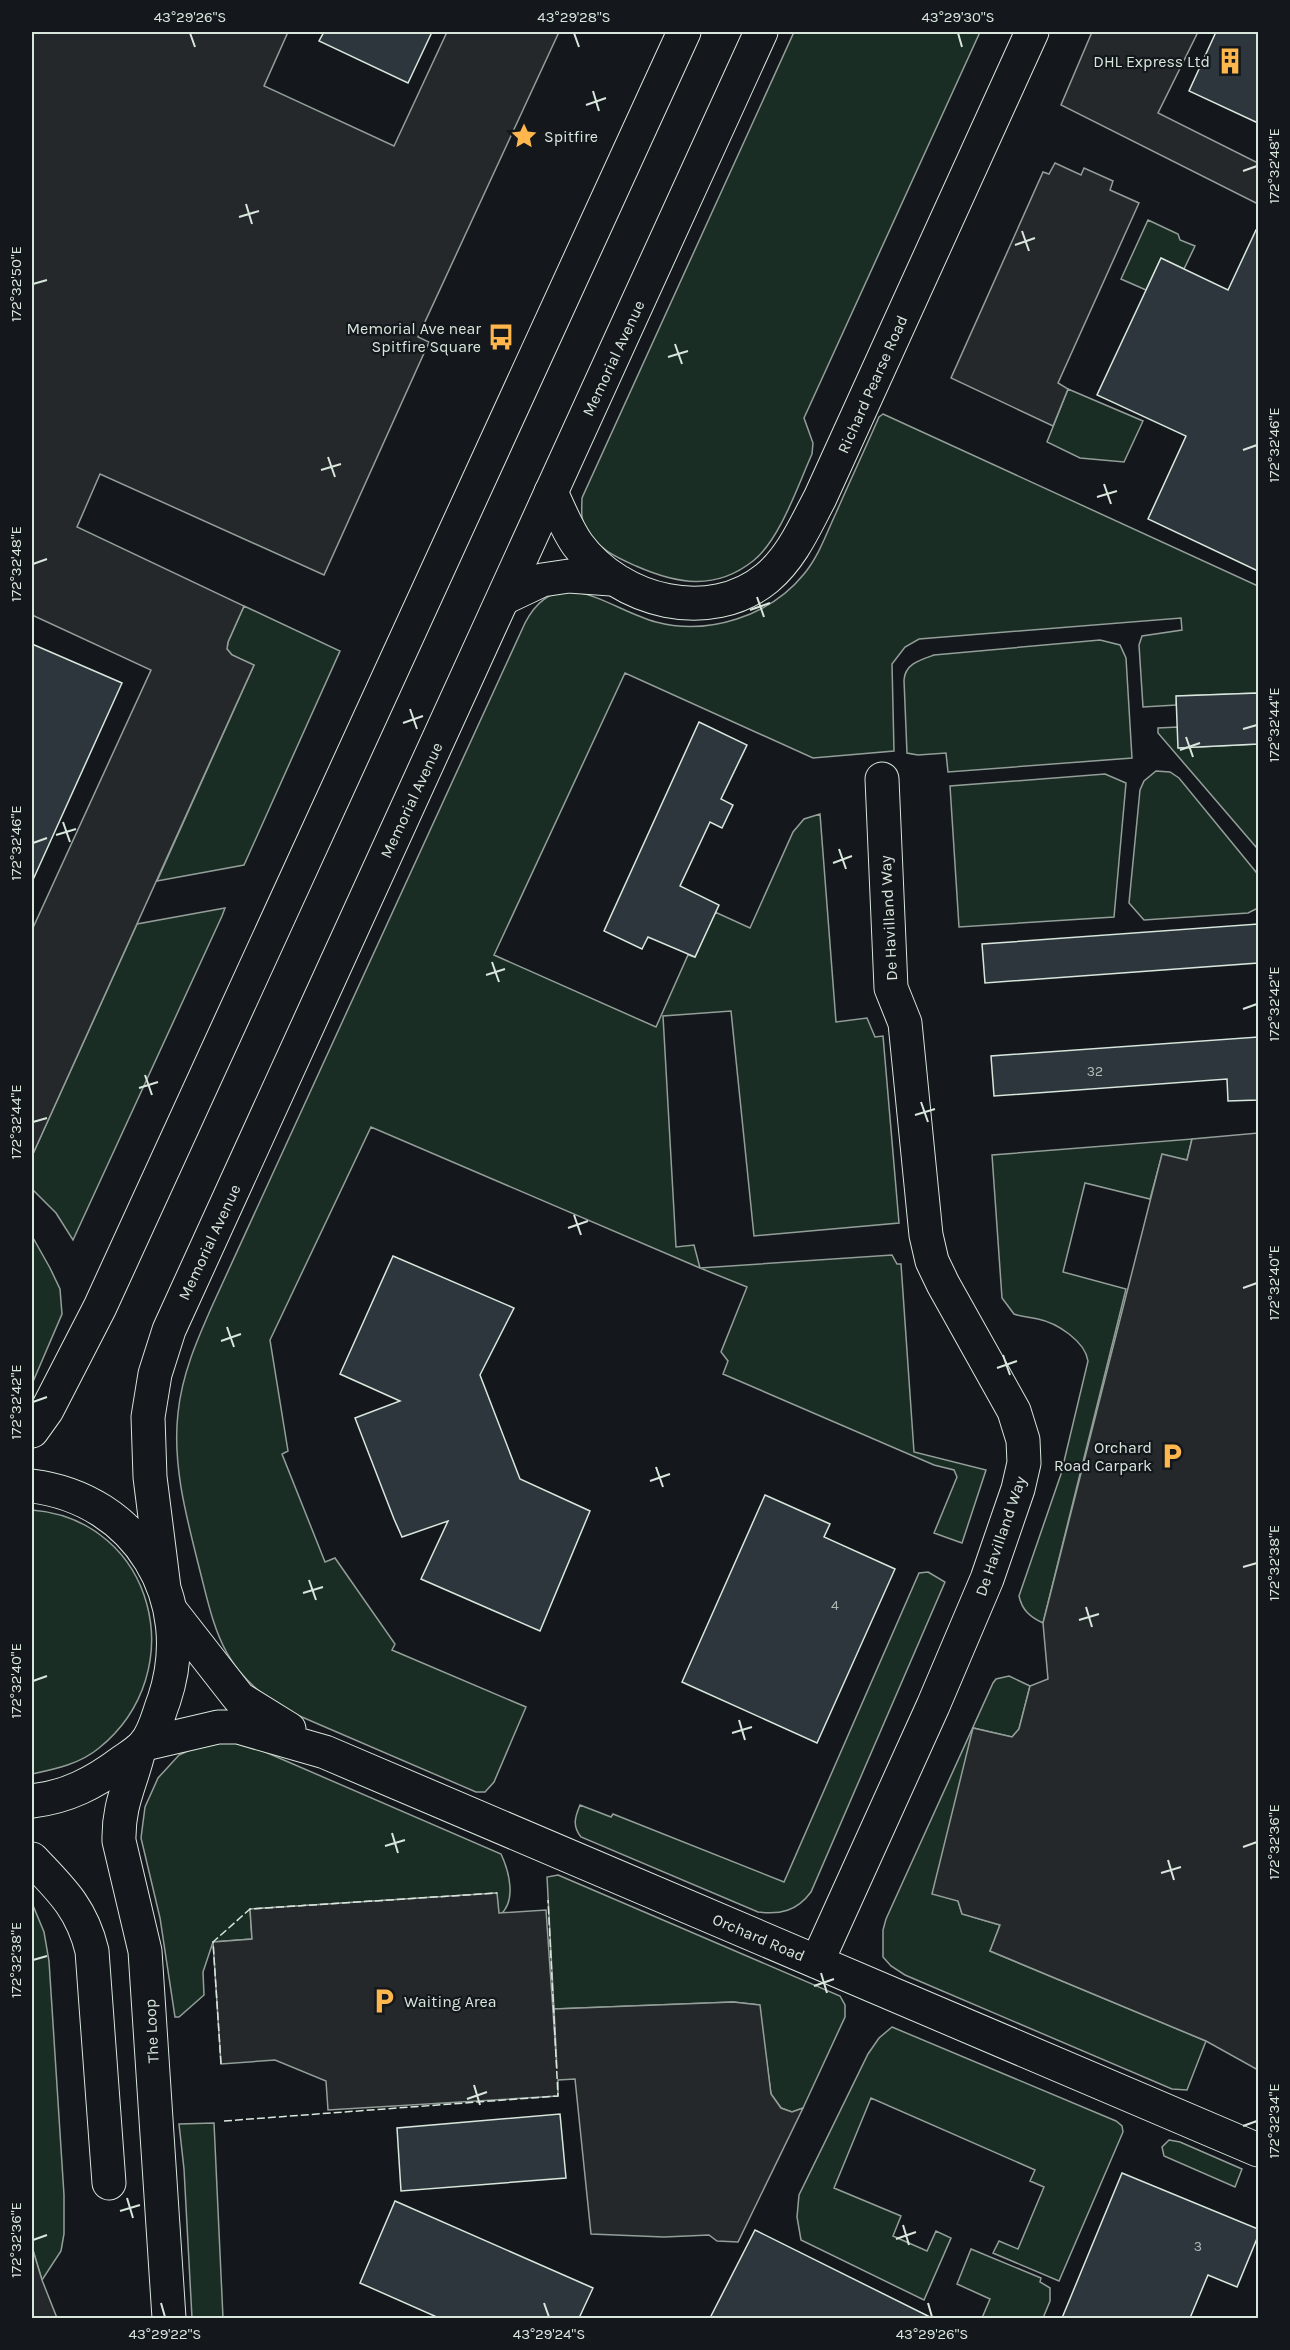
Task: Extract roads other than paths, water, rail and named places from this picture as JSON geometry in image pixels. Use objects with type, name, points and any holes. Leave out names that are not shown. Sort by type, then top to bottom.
[{"type":"street","points":[[32,1431],[47,1410],[100,1308],[684,32]]},
{"type":"street","name":"Memorial Avenue","points":[[142,1747],[156,1724],[170,1683],[174,1659],[168,1599],[150,1477],[148,1417],[155,1374],[169,1330],[761,32]]},
{"type":"street","name":"Richard Pearse Road","points":[[504,598],[542,580],[569,576],[611,579],[655,598],[691,604],[715,602],[740,594],[767,578],[790,554],[825,488],[1032,32]]},
{"type":"street","name":"Richard Pearse Road","points":[[551,492],[578,545],[611,579]]},
{"type":"street","name":"De Havilland Way","points":[[817,1962],[933,1706],[987,1579],[1018,1489],[1024,1463],[1023,1440],[1014,1411],[943,1284],[932,1261],[926,1235],[905,1023],[891,988],[882,779]]},
{"type":"street","points":[[32,1485],[52,1488],[81,1498],[108,1514],[132,1534],[151,1559],[168,1599]]},
{"type":"street","name":"Orchard Road","points":[[168,1599],[239,1698],[325,1752]]},
{"type":"street","name":"Orchard Road","points":[[142,1747],[218,1727],[238,1727],[325,1752],[1258,2150]]},
{"type":"street","points":[[32,1801],[72,1792],[96,1780],[142,1747]]},
{"type":"street","name":"The Loop","points":[[142,1747],[124,1795],[119,1823],[119,1841],[147,1962],[169,2319]]},
{"type":"street","points":[[32,1859],[59,1887],[81,1917],[92,1952],[109,2183]]},
{"type":"place","name":"DHL Express Ltd","points":[[1230,61]]},
{"type":"place","name":"Spitfire","points":[[524,136]]},
{"type":"place","name":"Memorial Ave near Spitfire Square","points":[[501,337]]},
{"type":"place","name":"Orchard Road Carpark","points":[[1172,1456]]},
{"type":"place","name":"Waiting Area","points":[[384,2001]]}]
